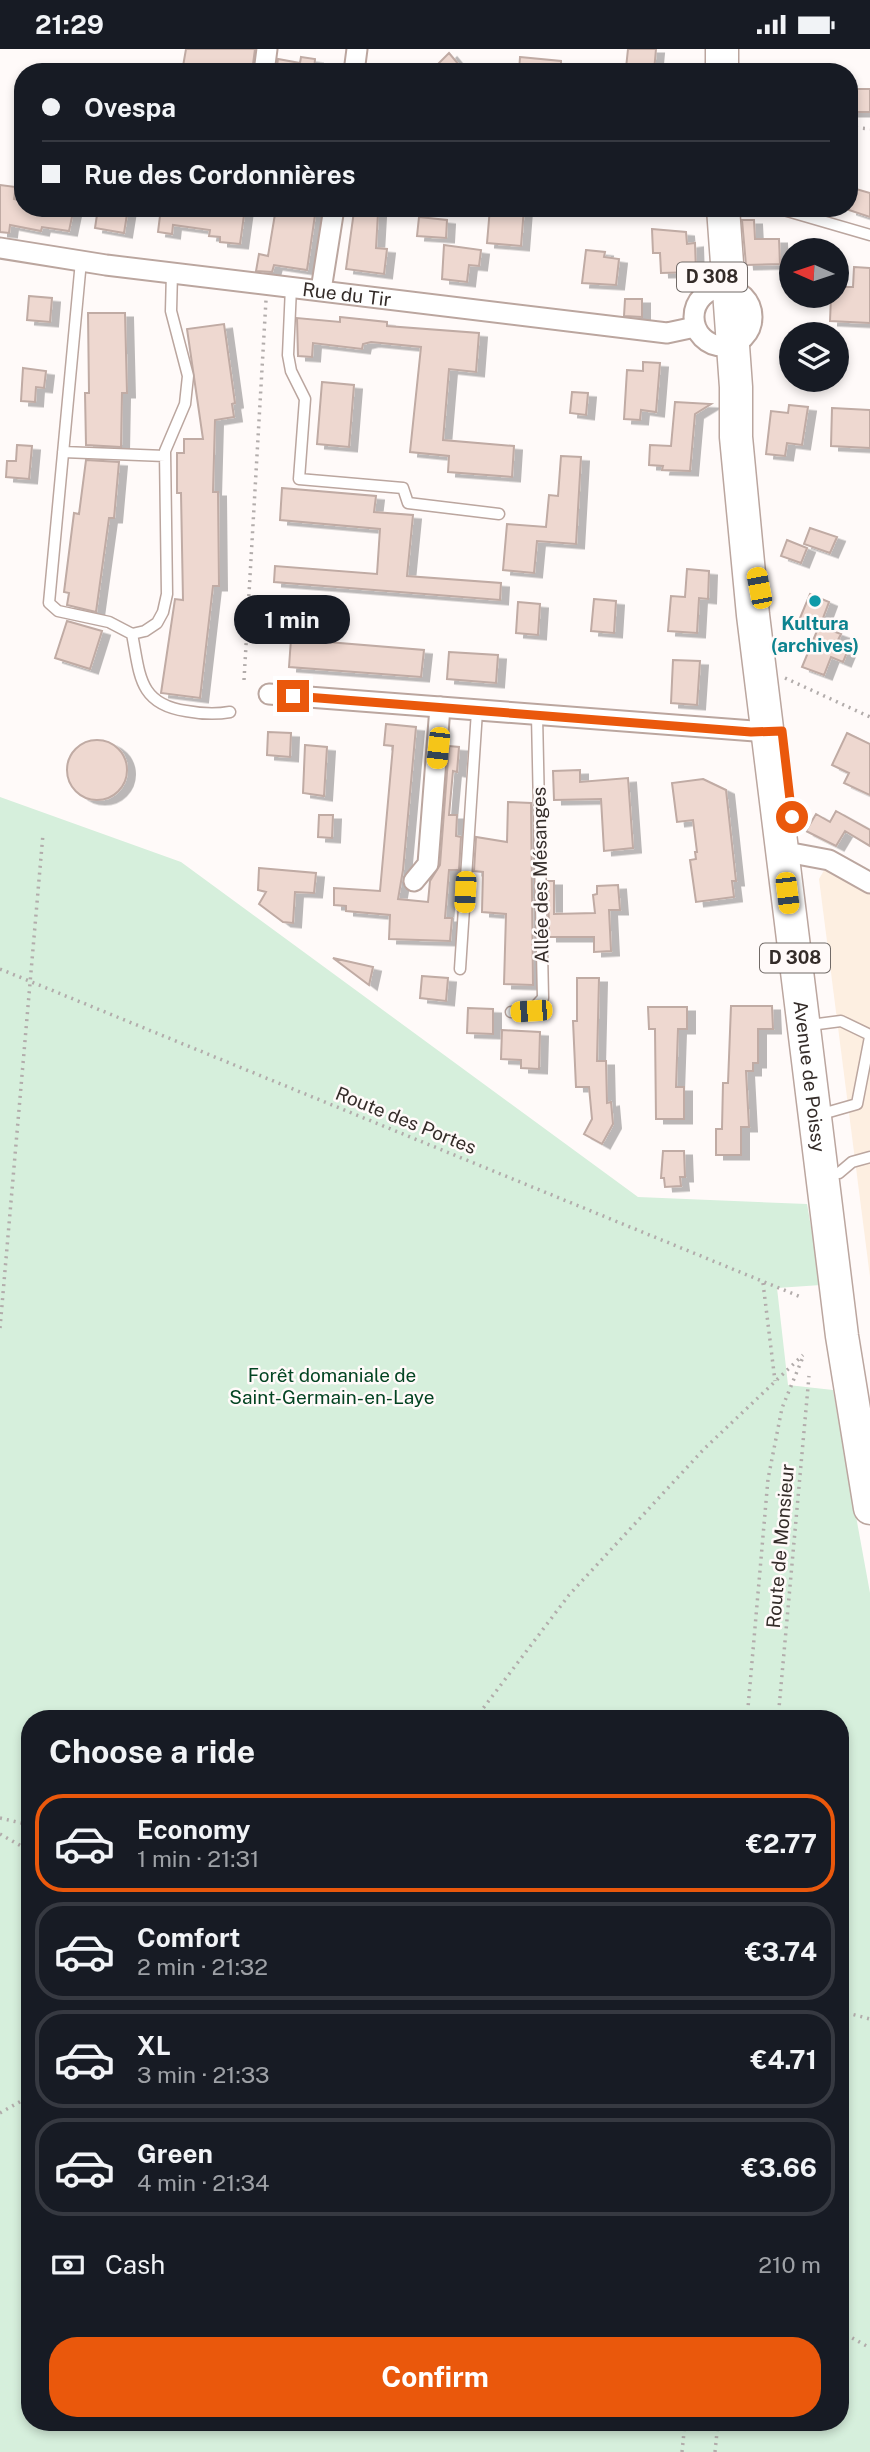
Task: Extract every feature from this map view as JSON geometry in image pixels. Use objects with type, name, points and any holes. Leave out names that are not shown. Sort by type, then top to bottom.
[{"type":"main road","name":"D 308","points":[[710,217],[720,289]]},
{"type":"main road","name":"D 308","points":[[723,217],[715,340],[736,437],[744,512]]},
{"type":"main road","name":"Avenue de Poissy","points":[[744,512],[774,672],[775,731]]},
{"type":"main road","name":"Avenue de Poissy","points":[[744,512],[775,731],[822,1113],[864,1406],[870,1508]]},
{"type":"main road","name":"Avenue de Poissy","points":[[790,856],[818,1024],[822,1113]]},
{"type":"main road","name":"Avenue de Poissy","points":[[831,1174],[830,1293],[864,1406]]},
{"type":"street","points":[[321,290],[333,217]]},
{"type":"street","name":"Rue du Tir","points":[[0,249],[715,340]]},
{"type":"street","points":[[268,694],[775,731]]},
{"type":"street","points":[[414,881],[428,864],[440,707]]},
{"type":"street","points":[[790,856],[829,860],[857,880]]},
{"type":"lane","points":[[808,217],[870,235]]},
{"type":"lane","points":[[81,261],[49,603],[58,611],[108,622],[132,633],[145,631],[157,623],[167,594],[165,456],[185,404],[188,376],[171,311],[172,272]]},
{"type":"lane","points":[[284,286],[288,355],[291,371],[305,398],[299,479],[403,488],[408,503],[499,514]]},
{"type":"lane","points":[[63,452],[165,456]]},
{"type":"lane","points":[[132,633],[142,682],[152,700],[181,711],[213,715],[230,712]]},
{"type":"lane","points":[[460,969],[477,711]]},
{"type":"lane","name":"Allée des Mésanges","points":[[511,1012],[531,1011],[543,998],[537,715]]},
{"type":"lane","points":[[818,1024],[841,1021],[870,1036],[857,1104],[822,1113]]},
{"type":"lane","points":[[831,1174],[852,1161],[870,1157]]},
{"type":"path","points":[[244,680],[258,478],[264,307],[284,286]]},
{"type":"path","points":[[774,672],[870,717]]},
{"type":"path","points":[[0,1328],[43,834]]},
{"type":"path","name":"Route des Portes","points":[[0,969],[801,1297]]},
{"type":"path","points":[[763,1283],[775,1382]]},
{"type":"path","points":[[482,1710],[569,1595],[704,1449],[803,1355],[782,1408],[768,1479],[748,1710]]},
{"type":"path","name":"Route de Monsieur","points":[[779,1710],[809,1376]]},
{"type":"path","points":[[0,1818],[21,1823]]},
{"type":"path","points":[[0,1834],[21,1846]]},
{"type":"path","points":[[849,2013],[870,2019]]},
{"type":"path","points":[[0,2113],[21,2101]]},
{"type":"path","points":[[849,2336],[870,2348]]},
{"type":"path","points":[[682,2452],[684,2431]]},
{"type":"path","points":[[715,2452],[717,2431]]},
{"type":"shaded area","points":[[826,867],[870,892],[870,1277],[819,879]]},
{"type":"green space","name":"Forêt domaniale de Saint-Germain-en-Laye","points":[[0,797],[181,862],[638,1197],[807,1204],[821,1285],[777,1288],[788,1385],[833,1390],[870,1593],[870,2452],[0,2452]]},
{"type":"building","points":[[186,49],[255,49],[253,63],[184,63]]},
{"type":"building","points":[[628,49],[656,49],[655,63],[627,63]]},
{"type":"building","points":[[449,53],[457,63],[439,63]]},
{"type":"building","points":[[301,57],[315,59],[315,63],[300,63]]},
{"type":"building","points":[[520,57],[561,61],[561,63],[520,63]]},
{"type":"building","points":[[278,59],[300,63],[277,63]]},
{"type":"building","points":[[858,89],[870,89],[870,112],[858,112]]},
{"type":"building","points":[[0,185],[14,187],[14,217],[72,217],[69,231],[42,227],[41,231],[10,225],[9,233],[0,232]]},
{"type":"building","points":[[858,190],[870,193],[870,217],[858,213]]},
{"type":"building","points":[[97,217],[127,217],[124,233],[95,228]]},
{"type":"building","points":[[160,217],[244,217],[240,244],[220,242],[220,237],[209,236],[210,230],[173,225],[172,234],[158,232]]},
{"type":"building","points":[[274,217],[315,217],[307,270],[274,265],[272,272],[256,271],[259,254],[268,256]]},
{"type":"building","points":[[353,217],[378,217],[376,248],[387,249],[384,274],[346,269]]},
{"type":"building","points":[[419,217],[447,220],[446,238],[417,236]]},
{"type":"building","points":[[489,217],[523,217],[521,246],[487,243]]},
{"type":"building","points":[[742,220],[754,220],[755,239],[779,239],[779,264],[746,265]]},
{"type":"building","points":[[652,229],[686,232],[687,244],[695,243],[696,272],[661,273],[660,253],[653,253]]},
{"type":"building","points":[[444,245],[481,250],[479,266],[469,265],[467,282],[442,279]]},
{"type":"building","points":[[586,250],[605,252],[604,257],[619,259],[616,285],[582,283]]},
{"type":"building","points":[[854,267],[870,268],[870,323],[830,321],[831,308],[849,308],[849,287],[853,287]]},
{"type":"building","points":[[29,296],[52,298],[50,322],[27,320]]},
{"type":"building","points":[[625,299],[642,299],[642,317],[624,316]]},
{"type":"building","points":[[88,313],[125,313],[127,393],[122,393],[121,447],[86,445],[85,393],[89,393]]},
{"type":"building","points":[[340,317],[387,322],[387,326],[479,333],[476,372],[449,369],[443,440],[514,446],[512,477],[448,472],[449,456],[410,452],[421,347],[371,342],[363,344],[362,349],[313,343],[312,357],[298,356],[297,318],[340,322]]},
{"type":"building","points":[[224,324],[235,403],[232,404],[234,417],[215,420],[213,492],[218,492],[219,586],[213,586],[200,698],[161,693],[175,599],[183,600],[181,493],[177,493],[177,453],[184,453],[184,439],[203,439],[187,329]]},
{"type":"building","points":[[643,362],[660,363],[656,412],[641,410],[640,420],[624,419],[627,370],[643,371]]},
{"type":"building","points":[[23,368],[46,371],[44,388],[36,387],[35,402],[21,401]]},
{"type":"building","points":[[322,382],[354,385],[349,447],[317,444]]},
{"type":"building","points":[[572,392],[588,393],[586,415],[570,413]]},
{"type":"building","points":[[675,402],[711,404],[695,414],[690,471],[662,470],[663,466],[649,465],[650,445],[671,446]]},
{"type":"building","points":[[789,405],[808,407],[802,445],[787,443],[785,456],[766,454],[771,411],[788,413]]},
{"type":"building","points":[[832,408],[870,410],[870,448],[831,446]]},
{"type":"building","points":[[17,445],[32,446],[29,479],[6,477],[7,461],[16,461]]},
{"type":"building","points":[[561,456],[581,457],[576,544],[537,541],[534,573],[503,570],[507,524],[546,527],[549,495],[558,496]]},
{"type":"building","points":[[86,460],[119,462],[114,518],[109,518],[96,612],[67,605],[69,593],[64,592],[74,513],[79,514]]},
{"type":"building","points":[[282,488],[376,496],[374,512],[413,515],[407,576],[501,583],[500,600],[274,582],[275,566],[377,574],[380,529],[280,520]]},
{"type":"building","points":[[810,528],[837,537],[830,553],[804,544]]},
{"type":"building","points":[[787,540],[807,548],[801,563],[781,556]]},
{"type":"building","points":[[687,569],[709,571],[708,599],[699,598],[697,633],[668,631],[671,596],[685,597]]},
{"type":"building","points":[[810,594],[829,602],[820,626],[800,618]]},
{"type":"building","points":[[594,599],[616,601],[614,633],[591,631]]},
{"type":"building","points":[[518,602],[540,604],[538,635],[516,633]]},
{"type":"building","points":[[67,621],[102,631],[90,669],[55,658]]},
{"type":"building","points":[[819,626],[841,634],[838,640],[850,645],[843,662],[831,657],[824,675],[802,667]]},
{"type":"building","points":[[291,639],[424,650],[421,677],[289,667]]},
{"type":"building","points":[[449,652],[498,655],[496,683],[447,679]]},
{"type":"building","points":[[673,660],[700,661],[697,705],[671,703]]},
{"type":"building","points":[[386,724],[416,727],[398,899],[428,902],[430,881],[440,865],[449,746],[459,747],[457,772],[453,771],[449,815],[457,815],[456,836],[461,837],[459,870],[449,870],[445,918],[452,918],[450,941],[389,939],[390,915],[346,911],[346,906],[334,905],[334,888],[380,891],[393,746],[384,745]]},
{"type":"building","points":[[268,732],[291,733],[290,757],[267,755]]},
{"type":"building","points":[[847,733],[870,744],[870,795],[844,783],[849,773],[832,765]]},
{"type":"building","points":[[97,740],[118,749],[127,770],[118,791],[97,800],[76,791],[67,770],[76,749]]},
{"type":"building","points":[[305,745],[327,747],[324,796],[303,793]]},
{"type":"building","points":[[580,770],[580,782],[628,778],[633,848],[604,851],[601,799],[554,800],[553,771]]},
{"type":"building","points":[[703,779],[726,790],[736,881],[732,881],[734,897],[696,902],[690,860],[696,859],[697,852],[693,820],[677,822],[672,783]]},
{"type":"building","points":[[508,802],[531,803],[533,985],[504,984],[506,914],[482,912],[483,872],[474,871],[476,837],[507,842]]},
{"type":"building","points":[[836,811],[870,830],[870,846],[845,831],[836,846],[806,831],[816,814],[830,822]]},
{"type":"building","points":[[319,815],[333,815],[332,838],[318,837]]},
{"type":"building","points":[[259,868],[316,873],[314,893],[295,892],[293,923],[283,922],[259,904],[266,892],[258,890]]},
{"type":"building","points":[[548,881],[554,881],[554,914],[595,913],[593,895],[597,894],[597,886],[618,885],[620,910],[609,910],[611,951],[594,952],[594,937],[549,937]]},
{"type":"building","points":[[333,958],[373,967],[369,985]]},
{"type":"building","points":[[422,976],[448,978],[446,1001],[420,998]]},
{"type":"building","points":[[577,978],[599,978],[597,1061],[606,1061],[607,1103],[611,1102],[613,1124],[602,1144],[584,1134],[592,1119],[589,1087],[576,1087],[573,1021],[577,1021]]},
{"type":"building","points":[[731,1006],[772,1006],[773,1029],[758,1029],[758,1063],[753,1063],[753,1071],[746,1071],[749,1127],[741,1127],[741,1155],[716,1155],[716,1129],[722,1129],[723,1083],[728,1083]]},
{"type":"building","points":[[648,1007],[687,1007],[687,1029],[678,1029],[676,1087],[684,1087],[684,1119],[656,1119],[655,1029],[649,1029]]},
{"type":"building","points":[[468,1008],[493,1009],[493,1034],[467,1033]]},
{"type":"building","points":[[502,1030],[540,1032],[539,1069],[521,1068],[521,1060],[501,1059]]},
{"type":"building","points":[[663,1151],[684,1151],[685,1177],[680,1177],[681,1186],[665,1187],[664,1178],[661,1178]]},
{"type":"place","name":"Kultura (archives)","points":[[815,601]]},
{"type":"route","points":[[293,696],[751,732],[782,731],[792,817]]}]
